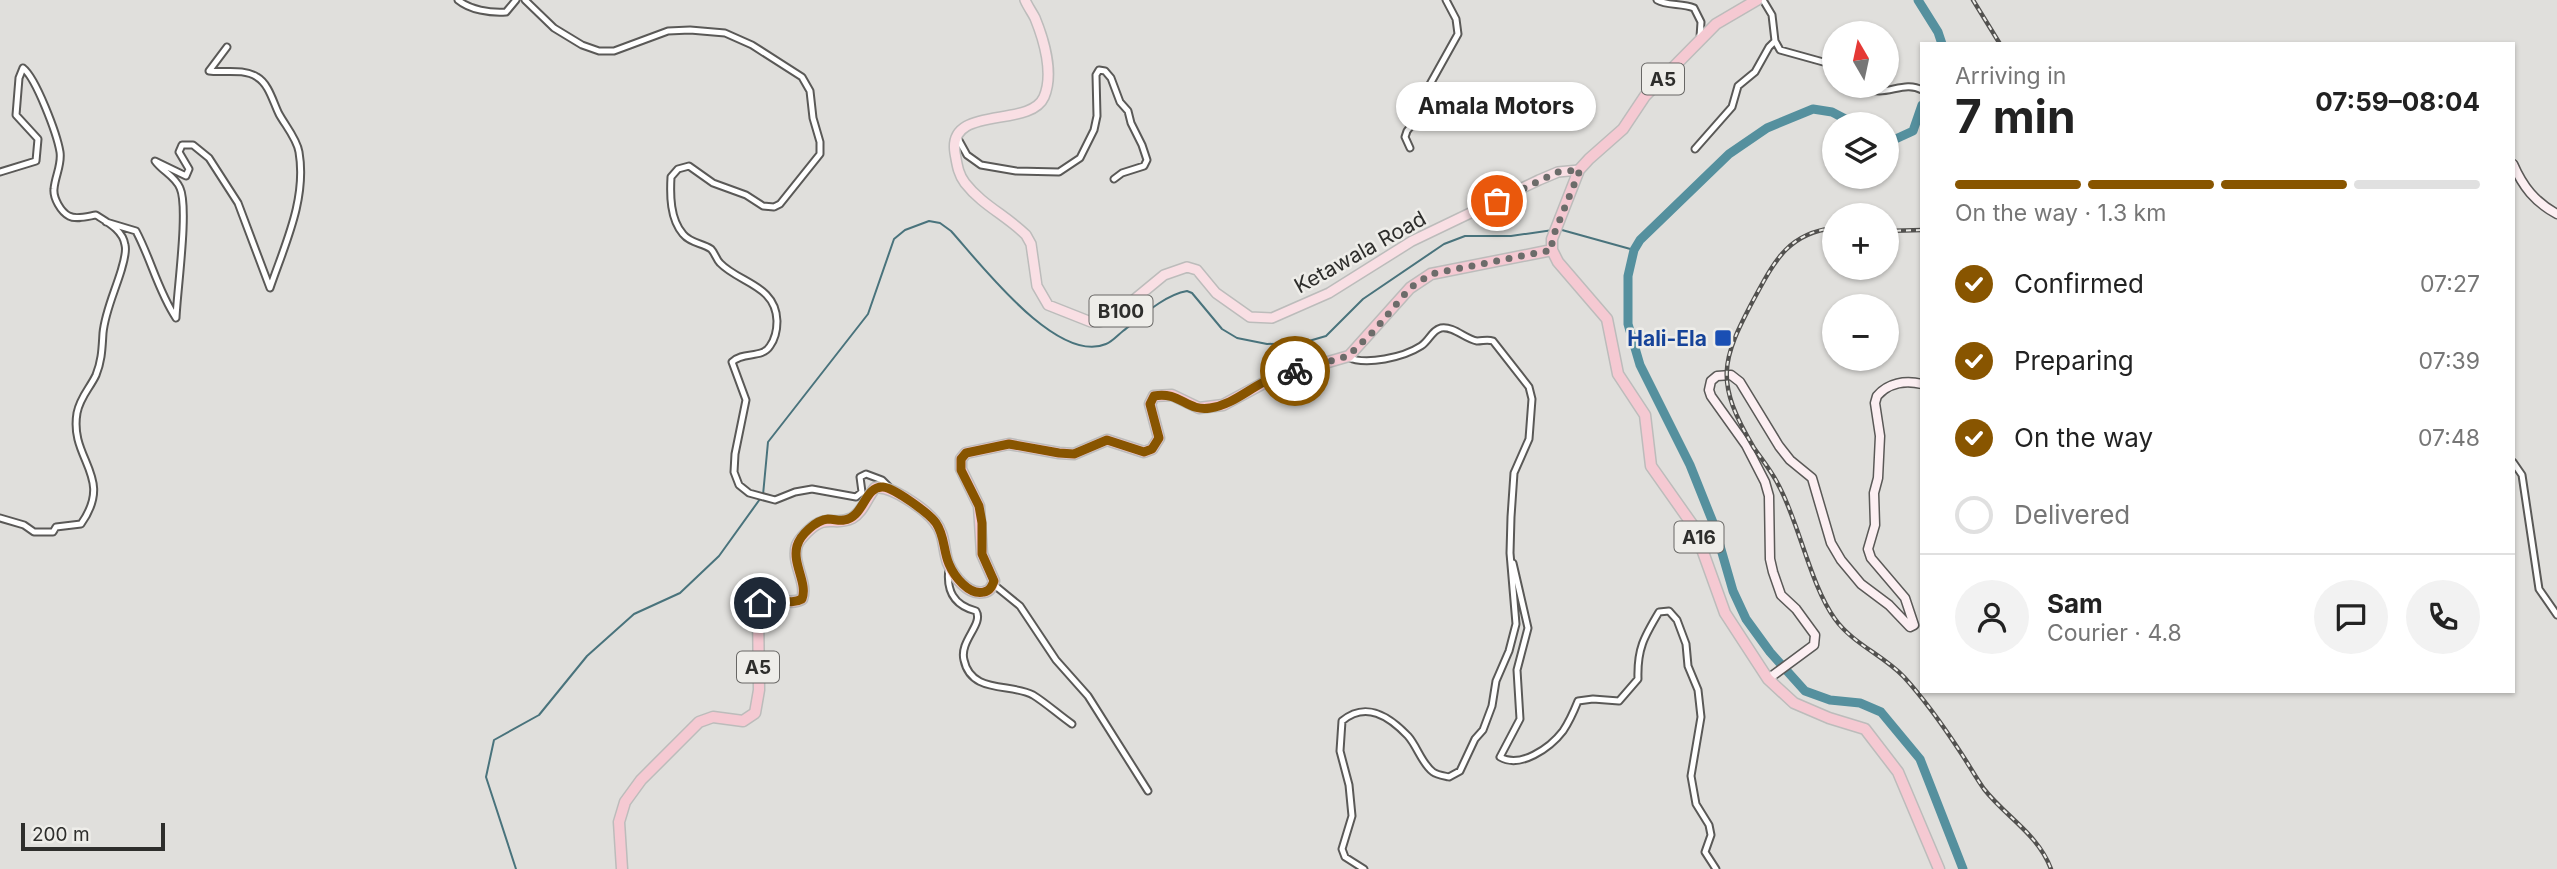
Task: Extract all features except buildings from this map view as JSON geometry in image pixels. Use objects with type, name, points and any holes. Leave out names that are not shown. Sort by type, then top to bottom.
[{"type":"highway","name":"A5","points":[[1552,245],[1580,170],[1623,129],[1645,96],[1716,24],[1760,0]]},
{"type":"highway","points":[[892,490],[934,520],[943,537],[949,564],[970,590],[984,592],[993,584],[993,577],[982,554],[979,506],[961,470],[961,459],[966,453],[1009,444],[1074,454],[1107,440],[1144,452],[1152,449],[1159,438],[1150,404],[1154,396],[1172,395],[1194,407],[1215,407],[1232,401],[1273,377],[1348,357],[1410,288],[1431,274],[1552,245]]},
{"type":"highway","name":"A16","points":[[1552,245],[1558,262],[1607,319],[1618,374],[1645,415],[1651,466],[1694,527],[1725,613],[1768,679],[1794,703],[1829,718],[1866,729],[1898,772],[1938,869]]},
{"type":"highway","name":"A5","points":[[622,869],[619,822],[631,792],[699,722],[713,718],[743,721],[755,713],[759,690],[758,608],[760,603],[769,598],[792,603],[802,599],[804,592],[796,548],[800,540],[820,521],[844,520],[856,516],[875,488],[892,490]]},
{"type":"main road","points":[[956,135],[972,124],[1033,108],[1044,97],[1048,68],[1036,19],[1025,0]]},
{"type":"main road","name":"Ketawala Road","points":[[956,135],[954,149],[963,181],[1029,239],[1035,276],[1041,295],[1048,305],[1090,322],[1113,317],[1164,275],[1187,267],[1197,270],[1216,293],[1250,317],[1272,318],[1329,293],[1412,242],[1516,191],[1558,172],[1580,170]]},
{"type":"street","points":[[458,0],[474,8],[498,12],[506,12],[516,0]]},
{"type":"street","points":[[525,0],[554,28],[582,45],[599,51],[614,51],[668,31],[725,33],[752,45],[802,78],[810,91],[820,153],[801,179],[774,207],[763,206],[746,195],[713,183],[689,166],[678,169],[671,177],[672,207],[683,234],[711,250],[720,264],[749,281],[771,299],[776,308],[777,327],[769,349],[762,353],[741,356],[732,362],[746,400],[734,472],[739,485],[749,494],[775,500],[812,489],[856,497],[862,492],[860,477],[866,474],[882,480],[892,490]]},
{"type":"street","points":[[1410,148],[1405,137],[1407,131],[1422,113],[1429,86],[1458,34],[1456,19],[1447,0]]},
{"type":"street","points":[[1657,0],[1660,3],[1685,4],[1694,8],[1701,22],[1700,40]]},
{"type":"street","points":[[1760,0],[1772,15],[1775,41],[1780,50],[1822,62]]},
{"type":"street","points":[[1695,149],[1732,107],[1738,86],[1755,72],[1775,41]]},
{"type":"street","points":[[106,222],[136,231],[164,300],[176,318],[185,214],[181,189],[155,161],[186,176],[189,169],[179,152],[182,145],[193,145],[209,158],[238,203],[270,288],[295,221],[300,172],[299,149],[266,86],[256,76],[236,71],[209,71],[227,47]]},
{"type":"street","points":[[0,172],[36,161],[38,139],[16,115],[19,78],[23,68],[28,72],[44,102],[60,151],[59,171],[53,191],[58,205],[69,216],[78,218],[96,215],[118,230],[125,244],[123,265],[103,332],[102,357],[77,413],[80,452],[96,491],[90,511],[81,524],[57,527],[53,532],[34,532],[24,525],[0,518]]},
{"type":"street","points":[[956,135],[967,155],[981,165],[1016,172],[1059,172],[1080,158],[1094,130],[1097,116],[1096,75],[1099,70],[1105,71],[1111,78],[1120,102],[1128,111],[1130,123],[1147,160],[1144,166],[1122,173],[1114,179]]},
{"type":"street","points":[[1899,87],[1908,85],[1920,89]]},
{"type":"street","points":[[2515,169],[2521,184],[2538,202],[2557,214]]},
{"type":"street","points":[[1348,357],[1373,360],[1402,355],[1423,345],[1435,331],[1443,328],[1476,341],[1493,341],[1529,387],[1532,399],[1529,439],[1514,473],[1510,553],[1516,624],[1509,651],[1496,681],[1492,706],[1483,730],[1475,739],[1460,771],[1449,777],[1434,772],[1408,737],[1379,714],[1367,710],[1357,712],[1342,721],[1340,751],[1349,785],[1352,816],[1342,849],[1345,857],[1364,869]]},
{"type":"street","points":[[1768,679],[1816,643],[1815,635],[1797,609],[1781,595],[1770,559],[1769,496],[1765,482],[1746,445],[1711,396],[1709,390],[1712,381],[1717,376],[1726,374],[1740,382],[1779,446],[1790,460],[1812,478],[1831,543],[1841,560],[1861,583],[1889,605],[1910,627],[1914,625],[1905,598],[1871,558],[1868,550],[1875,525],[1874,493],[1878,478],[1880,436],[1875,403],[1877,396],[1889,386],[1900,383],[1920,384]]},
{"type":"street","points":[[2515,465],[2522,475],[2539,589],[2557,615]]},
{"type":"street","points":[[1510,553],[1528,628],[1517,670],[1520,719],[1500,757],[1504,760],[1519,761],[1543,750],[1562,732],[1578,701],[1619,701],[1638,679],[1637,658],[1643,640],[1659,612],[1669,611],[1676,620],[1686,644],[1688,666],[1698,690],[1701,717],[1690,776],[1696,804],[1709,825],[1711,835],[1705,852],[1716,869]]},
{"type":"street","points":[[949,564],[947,582],[954,598],[964,608],[976,611],[979,615],[979,621],[964,648],[964,661],[969,671],[982,683],[1031,694],[1072,724]]},
{"type":"street","points":[[993,584],[1020,606],[1056,660],[1088,696],[1148,791]]},
{"type":"waterway","points":[[1918,0],[1941,42]]},
{"type":"waterway","points":[[1832,112],[1813,109],[1767,128],[1729,154],[1640,240],[1634,250],[1628,276],[1628,324],[1640,365],[1690,465],[1714,525],[1733,591],[1746,619],[1770,652],[1805,691],[1830,700],[1860,703],[1881,712],[1920,759],[1963,869]]},
{"type":"waterway","points":[[1899,137],[1913,131],[1920,111]]},
{"type":"waterway","points":[[763,495],[768,442],[868,314],[894,239],[905,230],[929,221],[940,223],[951,231],[1000,286],[1043,326],[1065,340],[1086,346],[1108,343],[1161,302],[1187,291],[1192,293],[1222,329],[1237,338],[1267,344],[1302,343],[1326,336],[1363,299],[1444,244],[1465,236],[1511,236],[1553,230]]},
{"type":"waterway","points":[[1562,230],[1634,250]]},
{"type":"waterway","points":[[516,869],[486,777],[494,740],[539,715],[587,656],[634,614],[680,593],[719,556],[760,499]]},
{"type":"railway","points":[[1973,0],[1999,42]]},
{"type":"railway","points":[[1822,230],[1805,236],[1785,251],[1762,284],[1743,319],[1729,356],[1727,372],[1733,406],[1754,448],[1780,488],[1819,590],[1835,619],[1850,636],[1896,669],[1912,686],[1984,789],[2030,836],[2051,869]]},
{"type":"railway","points":[[1899,231],[1920,230]]},
{"type":"way so far","points":[[1295,371],[1348,356],[1374,331],[1410,288],[1431,274],[1552,250],[1552,239],[1580,170],[1558,172],[1497,201]]},
{"type":"place","name":"Amala Motors","points":[[1497,201]]},
{"type":"place","name":"Hali-Ela","points":[[1723,338]]},
{"type":"route","points":[[760,603],[769,598],[792,603],[800,601],[804,589],[798,570],[797,544],[820,521],[844,520],[856,516],[873,490],[881,487],[892,490],[934,520],[943,537],[949,564],[966,588],[974,592],[984,592],[992,588],[994,581],[982,554],[979,506],[961,470],[961,459],[966,453],[1018,444],[1074,454],[1107,440],[1144,452],[1152,449],[1159,438],[1150,404],[1154,396],[1172,395],[1194,407],[1204,409],[1223,405],[1273,377],[1295,371]]}]
